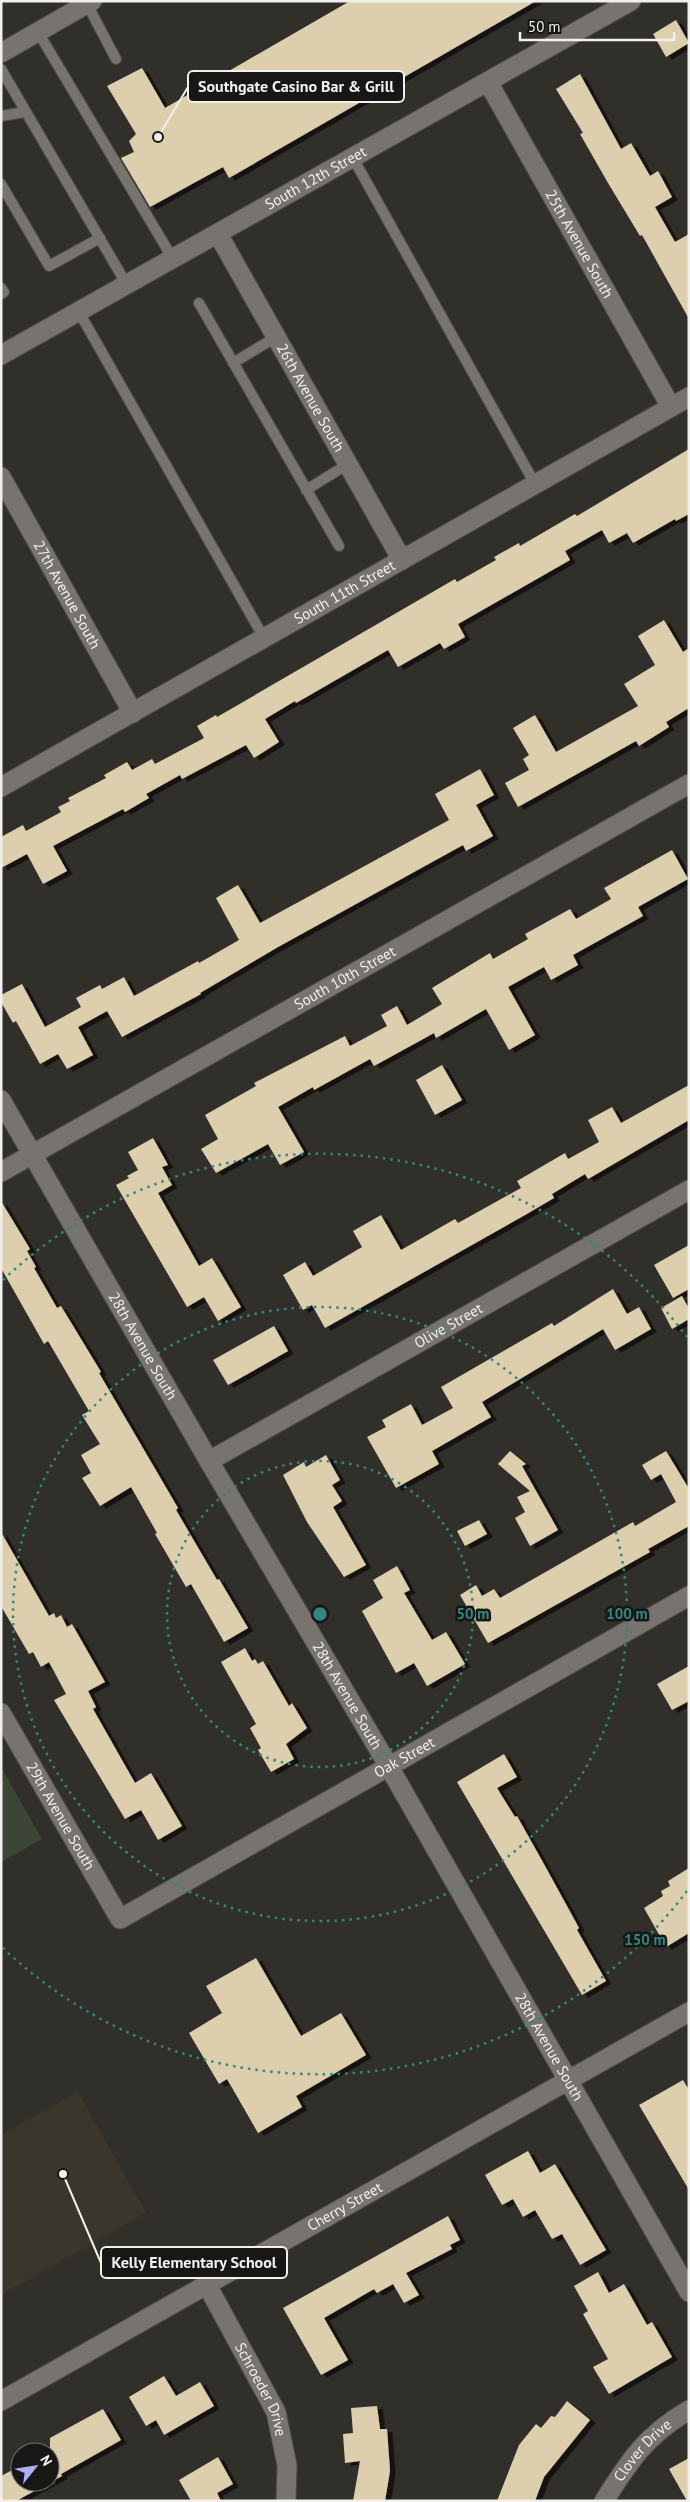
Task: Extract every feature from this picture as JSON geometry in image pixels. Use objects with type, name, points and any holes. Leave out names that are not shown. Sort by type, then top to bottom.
[{"type":"street","name":"South 12th Street","points":[[1,355],[631,1]]},
{"type":"street","points":[[1,53],[88,2]]},
{"type":"street","name":"25th Avenue South","points":[[488,82],[671,407]]},
{"type":"street","name":"26th Avenue South","points":[[218,234],[402,560]]},
{"type":"street","name":"South 11th Street","points":[[1,787],[689,397]]},
{"type":"street","name":"27th Avenue South","points":[[1,477],[133,713]]},
{"type":"street","name":"South 10th Street","points":[[1,1172],[689,784]]},
{"type":"street","name":"28th Avenue South","points":[[1,1100],[209,1461],[388,1765],[689,2292]]},
{"type":"street","name":"Olive Street","points":[[209,1461],[689,1190]]},
{"type":"street","name":"Oak Street","points":[[120,1919],[388,1765],[689,1596]]},
{"type":"street","name":"29th Avenue South","points":[[1,1713],[120,1919]]},
{"type":"street","name":"Cherry Street","points":[[1,2401],[689,2012]]},
{"type":"street","name":"Schroeder Drive","points":[[207,2286],[276,2412],[287,2465],[286,2501]]},
{"type":"street","name":"Clover Drive","points":[[604,2501],[632,2456],[668,2422],[689,2410]]},
{"type":"lane","points":[[88,2],[116,59]]},
{"type":"lane","points":[[38,32],[174,259]]},
{"type":"lane","points":[[1,69],[128,285]]},
{"type":"lane","points":[[1,116],[25,112]]},
{"type":"lane","points":[[353,158],[535,484]]},
{"type":"lane","points":[[1,184],[49,266],[100,238]]},
{"type":"lane","points":[[1,288],[4,292],[1,294]]},
{"type":"lane","points":[[198,303],[339,546]]},
{"type":"lane","points":[[79,312],[264,638]]},
{"type":"lane","points":[[233,362],[276,337]]},
{"type":"lane","points":[[306,490],[348,464]]},
{"type":"shaded area","points":[[78,2092],[146,2213],[1,2295],[1,2135]]},
{"type":"green space","points":[[1,1767],[42,1839],[1,1862]]},
{"type":"building","points":[[350,1],[536,1],[229,178],[223,167],[150,207],[121,158],[134,152],[129,141],[136,134],[107,86],[142,68],[165,108]]},
{"type":"building","points":[[676,20],[689,43],[666,57],[653,34]]},
{"type":"building","points":[[580,74],[621,149],[631,143],[650,176],[658,171],[672,197],[655,207],[675,242],[689,234],[689,319],[642,235],[640,236],[608,183],[580,134],[583,133],[556,89]]},
{"type":"building","points":[[689,449],[689,514],[676,521],[675,519],[633,543],[627,533],[609,543],[602,530],[565,551],[570,560],[458,624],[465,637],[444,649],[440,643],[398,667],[388,650],[296,703],[295,701],[265,719],[279,742],[254,758],[246,745],[182,779],[180,775],[146,794],[149,798],[125,812],[123,809],[53,846],[67,871],[43,884],[27,854],[1,868],[1,837],[23,825],[26,831],[61,812],[58,807],[70,801],[68,798],[106,778],[104,775],[127,762],[132,770],[152,759],[155,764],[204,738],[197,726],[216,715],[217,717],[455,579],[457,582],[496,560],[494,557],[519,543],[520,546],[575,514],[577,516]]},
{"type":"building","points":[[664,620],[683,652],[689,648],[689,708],[666,722],[669,727],[639,746],[636,741],[518,807],[505,783],[529,770],[523,759],[529,755],[513,728],[535,715],[556,752],[638,706],[624,684],[655,665],[638,636]]},
{"type":"building","points":[[480,769],[494,795],[476,805],[493,836],[466,851],[463,845],[278,947],[201,994],[122,1037],[107,1011],[78,1027],[93,1055],[67,1069],[58,1054],[40,1064],[16,1021],[13,1023],[1,1002],[1,995],[22,984],[45,1027],[81,1007],[76,998],[100,985],[102,989],[124,977],[134,996],[239,940],[216,898],[238,885],[260,923],[449,820],[435,794]]},
{"type":"building","points":[[672,850],[688,879],[638,907],[643,916],[573,955],[578,965],[551,980],[544,967],[508,987],[535,1035],[509,1050],[486,1009],[436,1038],[434,1033],[374,1066],[370,1059],[314,1090],[313,1087],[278,1107],[304,1152],[280,1165],[268,1144],[216,1173],[201,1149],[218,1139],[205,1115],[256,1086],[254,1083],[345,1036],[350,1046],[387,1026],[381,1015],[397,1006],[407,1025],[442,1004],[432,988],[490,953],[493,959],[528,939],[525,934],[570,909],[576,919],[611,899],[604,888]]},
{"type":"building","points":[[442,1065],[462,1100],[435,1115],[416,1080]]},
{"type":"building","points":[[689,1085],[689,1120],[588,1179],[585,1174],[552,1194],[554,1198],[325,1328],[312,1305],[303,1310],[283,1275],[305,1262],[313,1276],[362,1247],[353,1231],[381,1215],[401,1250],[455,1219],[458,1223],[521,1188],[517,1181],[565,1153],[568,1159],[599,1142],[588,1120],[612,1107],[621,1123]]},
{"type":"building","points":[[153,1138],[168,1165],[162,1167],[172,1185],[158,1193],[199,1266],[212,1258],[241,1307],[218,1321],[204,1297],[187,1307],[116,1185],[129,1178],[127,1176],[138,1170],[128,1152]]},
{"type":"building","points":[[1,1201],[30,1249],[27,1251],[36,1267],[34,1268],[57,1308],[61,1306],[101,1372],[99,1373],[178,1508],[176,1510],[248,1628],[224,1642],[191,1584],[186,1587],[155,1534],[157,1533],[131,1487],[100,1506],[82,1478],[91,1473],[81,1455],[100,1444],[82,1415],[89,1411],[48,1341],[44,1344],[1,1268]]},
{"type":"building","points":[[689,1245],[689,1289],[673,1298],[654,1265]]},
{"type":"building","points":[[613,1289],[627,1314],[639,1307],[651,1329],[615,1350],[603,1329],[482,1402],[491,1417],[432,1451],[439,1464],[396,1488],[367,1437],[386,1427],[382,1420],[411,1404],[422,1425],[453,1408],[441,1387],[552,1323],[554,1326]]},
{"type":"building","points":[[682,1296],[689,1309],[689,1319],[672,1329],[661,1308]]},
{"type":"building","points":[[274,1326],[288,1351],[228,1385],[213,1360]]},
{"type":"building","points":[[510,1451],[526,1464],[522,1466],[558,1530],[530,1546],[515,1518],[525,1512],[517,1497],[530,1491],[498,1464]]},
{"type":"building","points":[[666,1451],[689,1489],[689,1526],[648,1549],[650,1552],[488,1643],[460,1595],[476,1585],[482,1596],[494,1589],[500,1598],[633,1522],[635,1526],[676,1502],[661,1474],[651,1480],[642,1465]]},
{"type":"building","points":[[326,1455],[340,1480],[332,1485],[342,1501],[333,1507],[366,1565],[344,1577],[307,1522],[283,1475],[304,1462],[306,1467]]},
{"type":"building","points":[[479,1520],[487,1534],[465,1546],[457,1531]]},
{"type":"building","points":[[1,1532],[49,1616],[54,1613],[56,1618],[61,1615],[67,1627],[72,1624],[105,1682],[88,1691],[96,1707],[93,1709],[135,1783],[151,1773],[182,1826],[158,1840],[141,1810],[125,1819],[54,1700],[66,1694],[49,1662],[41,1667],[33,1652],[29,1654],[1,1606]]},
{"type":"building","points":[[397,1566],[410,1590],[404,1593],[432,1640],[446,1632],[465,1664],[427,1686],[414,1663],[396,1673],[362,1611],[383,1598],[373,1580]]},
{"type":"building","points":[[245,1648],[252,1661],[255,1659],[258,1664],[263,1661],[289,1706],[292,1703],[307,1728],[286,1744],[294,1759],[271,1772],[258,1750],[261,1748],[250,1728],[256,1724],[221,1662]]},
{"type":"building","points":[[689,1666],[689,1701],[672,1710],[657,1684]]},
{"type":"building","points":[[504,1754],[517,1777],[497,1788],[515,1817],[517,1816],[606,1981],[582,1995],[457,1782]]},
{"type":"building","points":[[689,1868],[689,1933],[666,1947],[644,1908],[663,1896],[661,1891],[670,1886],[668,1881]]},
{"type":"building","points":[[256,1958],[301,2036],[341,2013],[366,2055],[296,2096],[302,2107],[258,2133],[227,2079],[219,2084],[189,2033],[222,2013],[206,1986]]},
{"type":"building","points":[[683,2080],[689,2090],[689,2190],[639,2105]]},
{"type":"building","points":[[528,2151],[540,2173],[555,2164],[606,2250],[580,2265],[562,2234],[552,2239],[535,2210],[523,2217],[513,2199],[502,2205],[485,2175]]},
{"type":"building","points":[[448,2216],[460,2240],[450,2245],[452,2249],[406,2273],[419,2295],[404,2303],[393,2284],[377,2293],[374,2289],[324,2318],[348,2360],[321,2375],[283,2308]]},
{"type":"building","points":[[598,2272],[609,2293],[624,2284],[647,2325],[652,2322],[672,2357],[609,2394],[593,2367],[608,2359],[583,2314],[588,2311],[574,2286]]},
{"type":"building","points":[[164,2376],[176,2396],[200,2382],[214,2406],[164,2435],[156,2420],[146,2426],[129,2397]]},
{"type":"building","points":[[567,2401],[590,2420],[544,2477],[535,2501],[497,2501],[519,2445],[536,2424],[541,2428],[551,2416],[555,2417]]},
{"type":"building","points":[[377,2406],[380,2429],[387,2429],[390,2471],[385,2501],[353,2501],[360,2461],[345,2463],[343,2434],[353,2433],[351,2408]]},
{"type":"building","points":[[103,2409],[121,2440],[61,2474],[62,2476],[60,2477],[60,2442],[50,2442],[50,2438]]},
{"type":"building","points":[[218,2457],[233,2484],[217,2493],[221,2501],[191,2501],[179,2480]]},
{"type":"building","points":[[689,2458],[689,2501],[687,2501],[669,2469]]},
{"type":"building","points":[[10,2471],[10,2492],[33,2492],[16,2501],[1,2501],[1,2476]]},
{"type":"place","name":"Southgate Casino Bar & Grill","points":[[158,137]]},
{"type":"place","name":"Kelly Elementary School","points":[[63,2174]]}]
